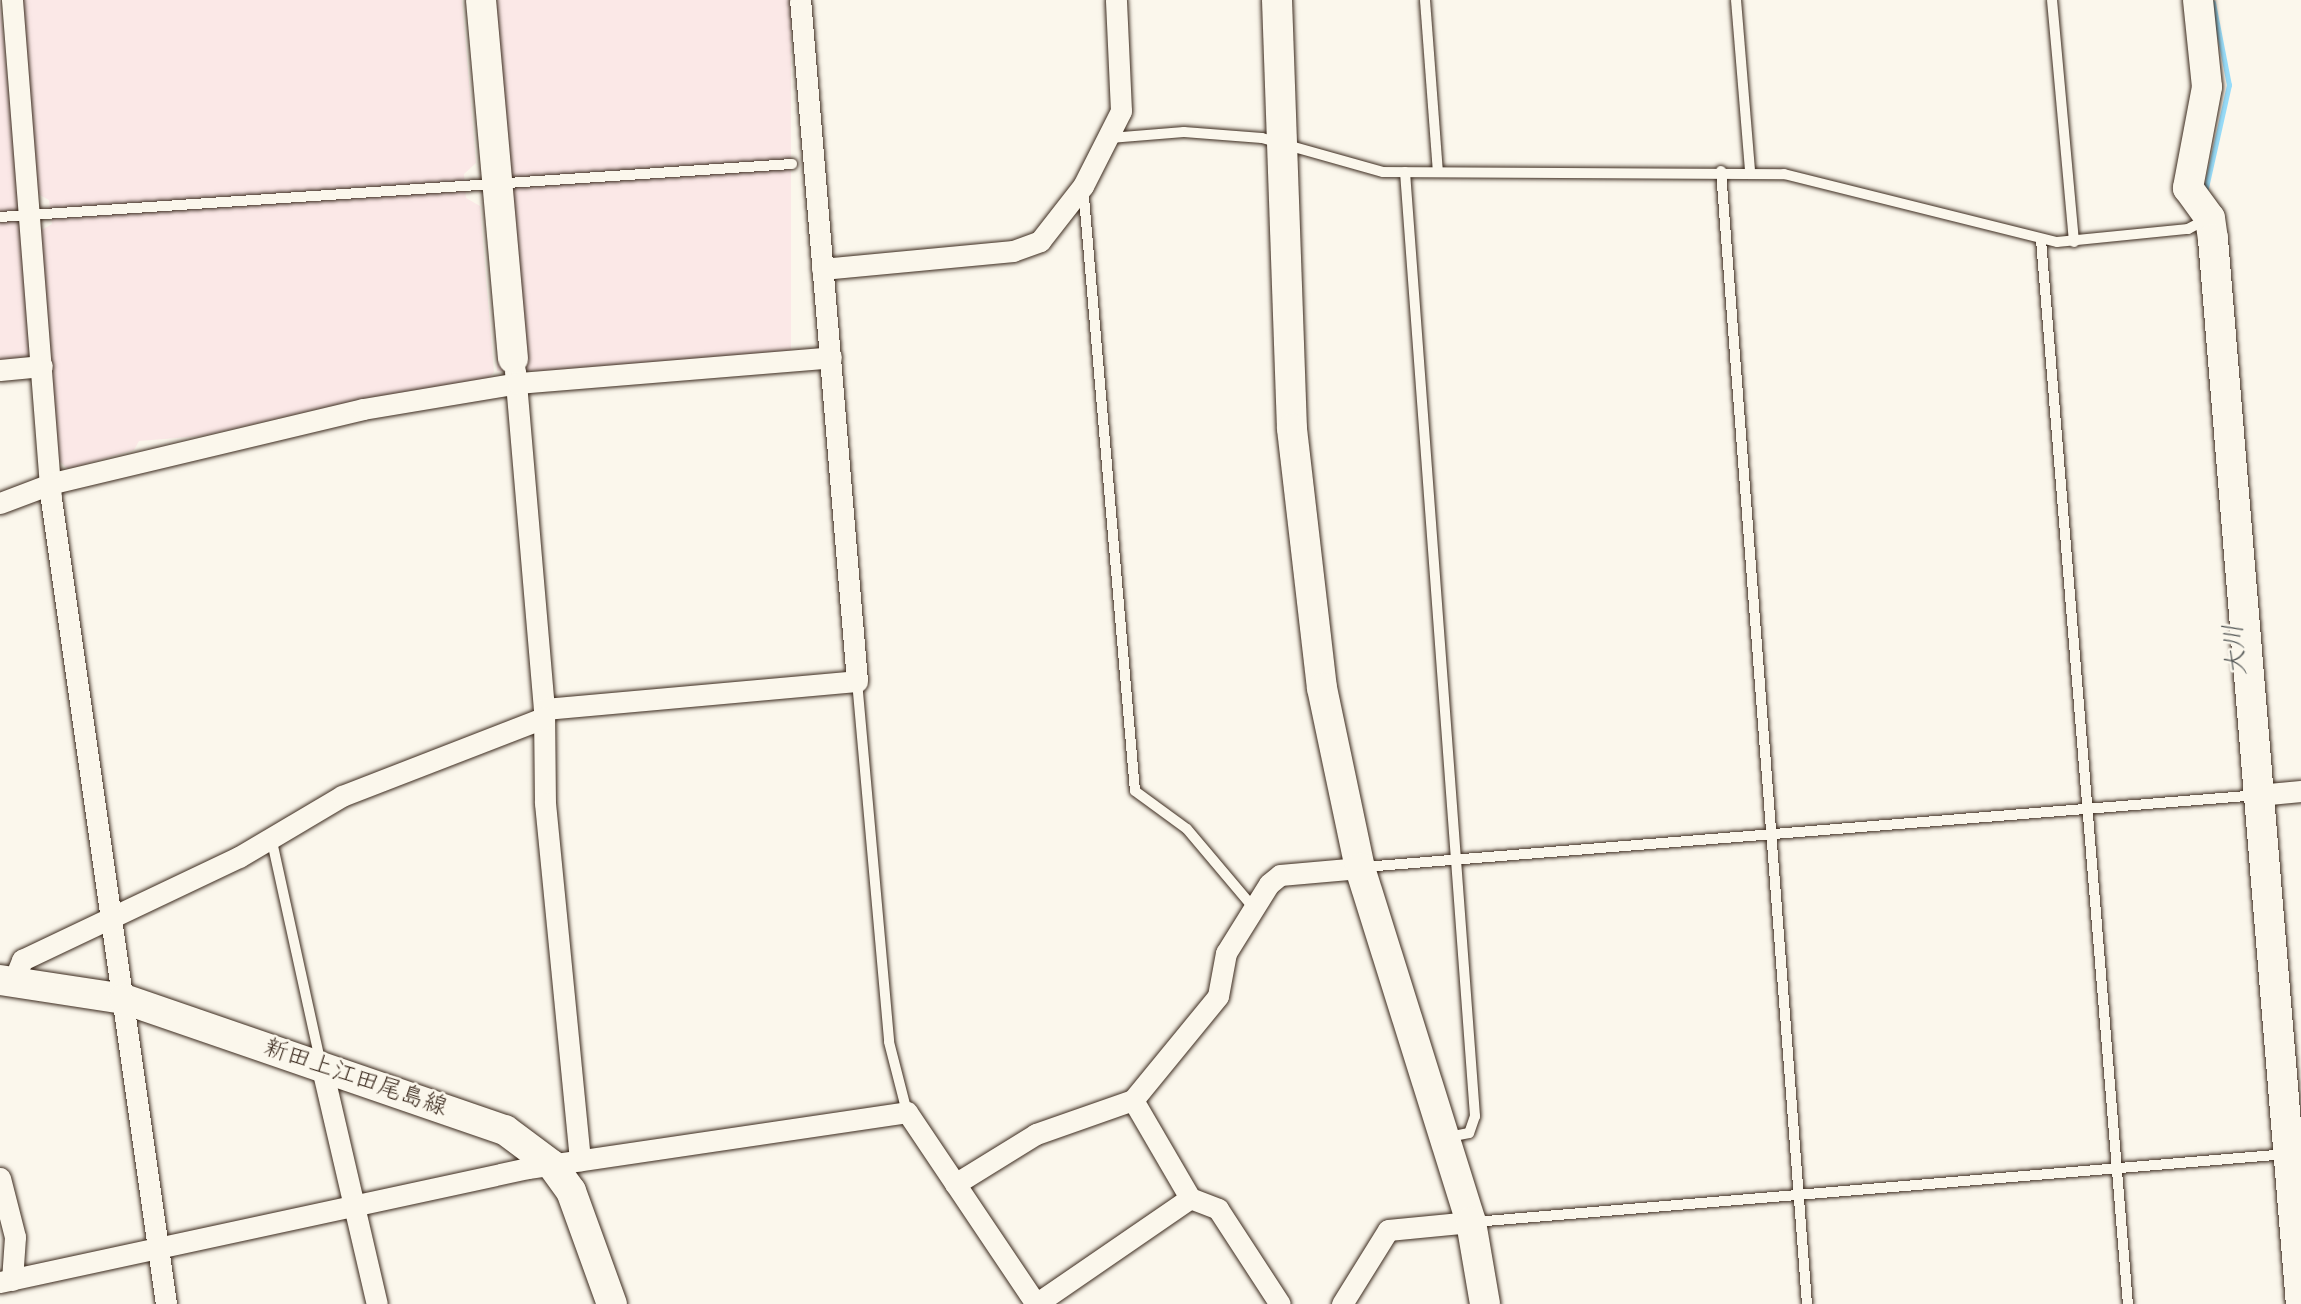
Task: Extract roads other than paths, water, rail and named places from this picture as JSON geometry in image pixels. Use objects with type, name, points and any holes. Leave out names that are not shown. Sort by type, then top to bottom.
[{"type":"street","points":[[12,0],[53,483],[166,1304]]},
{"type":"street","points":[[481,0],[516,371],[543,714],[566,1162]]},
{"type":"street","points":[[7,980],[22,960],[111,919],[271,837],[342,796],[543,714],[857,681],[800,0]]},
{"type":"street","points":[[822,269],[1028,248],[1083,186],[1110,138],[1124,82],[1116,0]]},
{"type":"street","points":[[1277,0],[1299,521],[1322,688],[1360,868],[1471,1222],[1485,1304]]},
{"type":"street","points":[[2197,0],[2207,88],[2188,188],[2210,218],[2258,795],[2294,1153],[2301,1304]]},
{"type":"street","points":[[0,503],[53,483],[516,371],[831,357]]},
{"type":"street","points":[[0,370],[42,366]]},
{"type":"street","points":[[2258,795],[2301,791]]},
{"type":"street","points":[[955,1184],[1036,1134],[1133,1100],[1218,996],[1226,953],[1253,907],[1280,875],[1360,868]]},
{"type":"street","name":"新田上江田尾島線","points":[[7,980],[124,999],[481,1119],[566,1162],[612,1304]]},
{"type":"street","points":[[321,1064],[377,1304]]},
{"type":"street","points":[[1133,1100],[1190,1198],[1217,1209],[1280,1304]]},
{"type":"street","points":[[0,1178],[15,1237],[6,1281],[355,1203],[566,1162],[907,1112],[1036,1304],[1190,1198]]},
{"type":"street","points":[[1342,1304],[1388,1230],[1471,1222]]},
{"type":"lane","points":[[1425,0],[1438,172]]},
{"type":"lane","points":[[1736,0],[1750,172]]},
{"type":"lane","points":[[2052,0],[2074,242]]},
{"type":"lane","points":[[1110,138],[1218,133],[1284,143],[1368,170],[1405,172],[1750,172],[1833,182],[2040,240],[2074,242],[2188,229],[2210,218]]},
{"type":"lane","points":[[0,217],[792,164]]},
{"type":"lane","points":[[1405,172],[1475,1116],[1469,1133],[1445,1137]]},
{"type":"lane","points":[[1721,172],[1807,1304]]},
{"type":"lane","points":[[1083,186],[1135,791],[1187,829],[1253,907]]},
{"type":"lane","points":[[2040,240],[2128,1304]]},
{"type":"lane","points":[[857,681],[889,1042],[907,1112]]},
{"type":"lane","points":[[1360,868],[2258,795]]},
{"type":"lane","points":[[271,837],[321,1064]]},
{"type":"lane","points":[[1471,1222],[1798,1198],[2294,1153]]},
{"type":"waterway","name":"大川","points":[[2205,192],[2229,85],[2213,3]]}]
